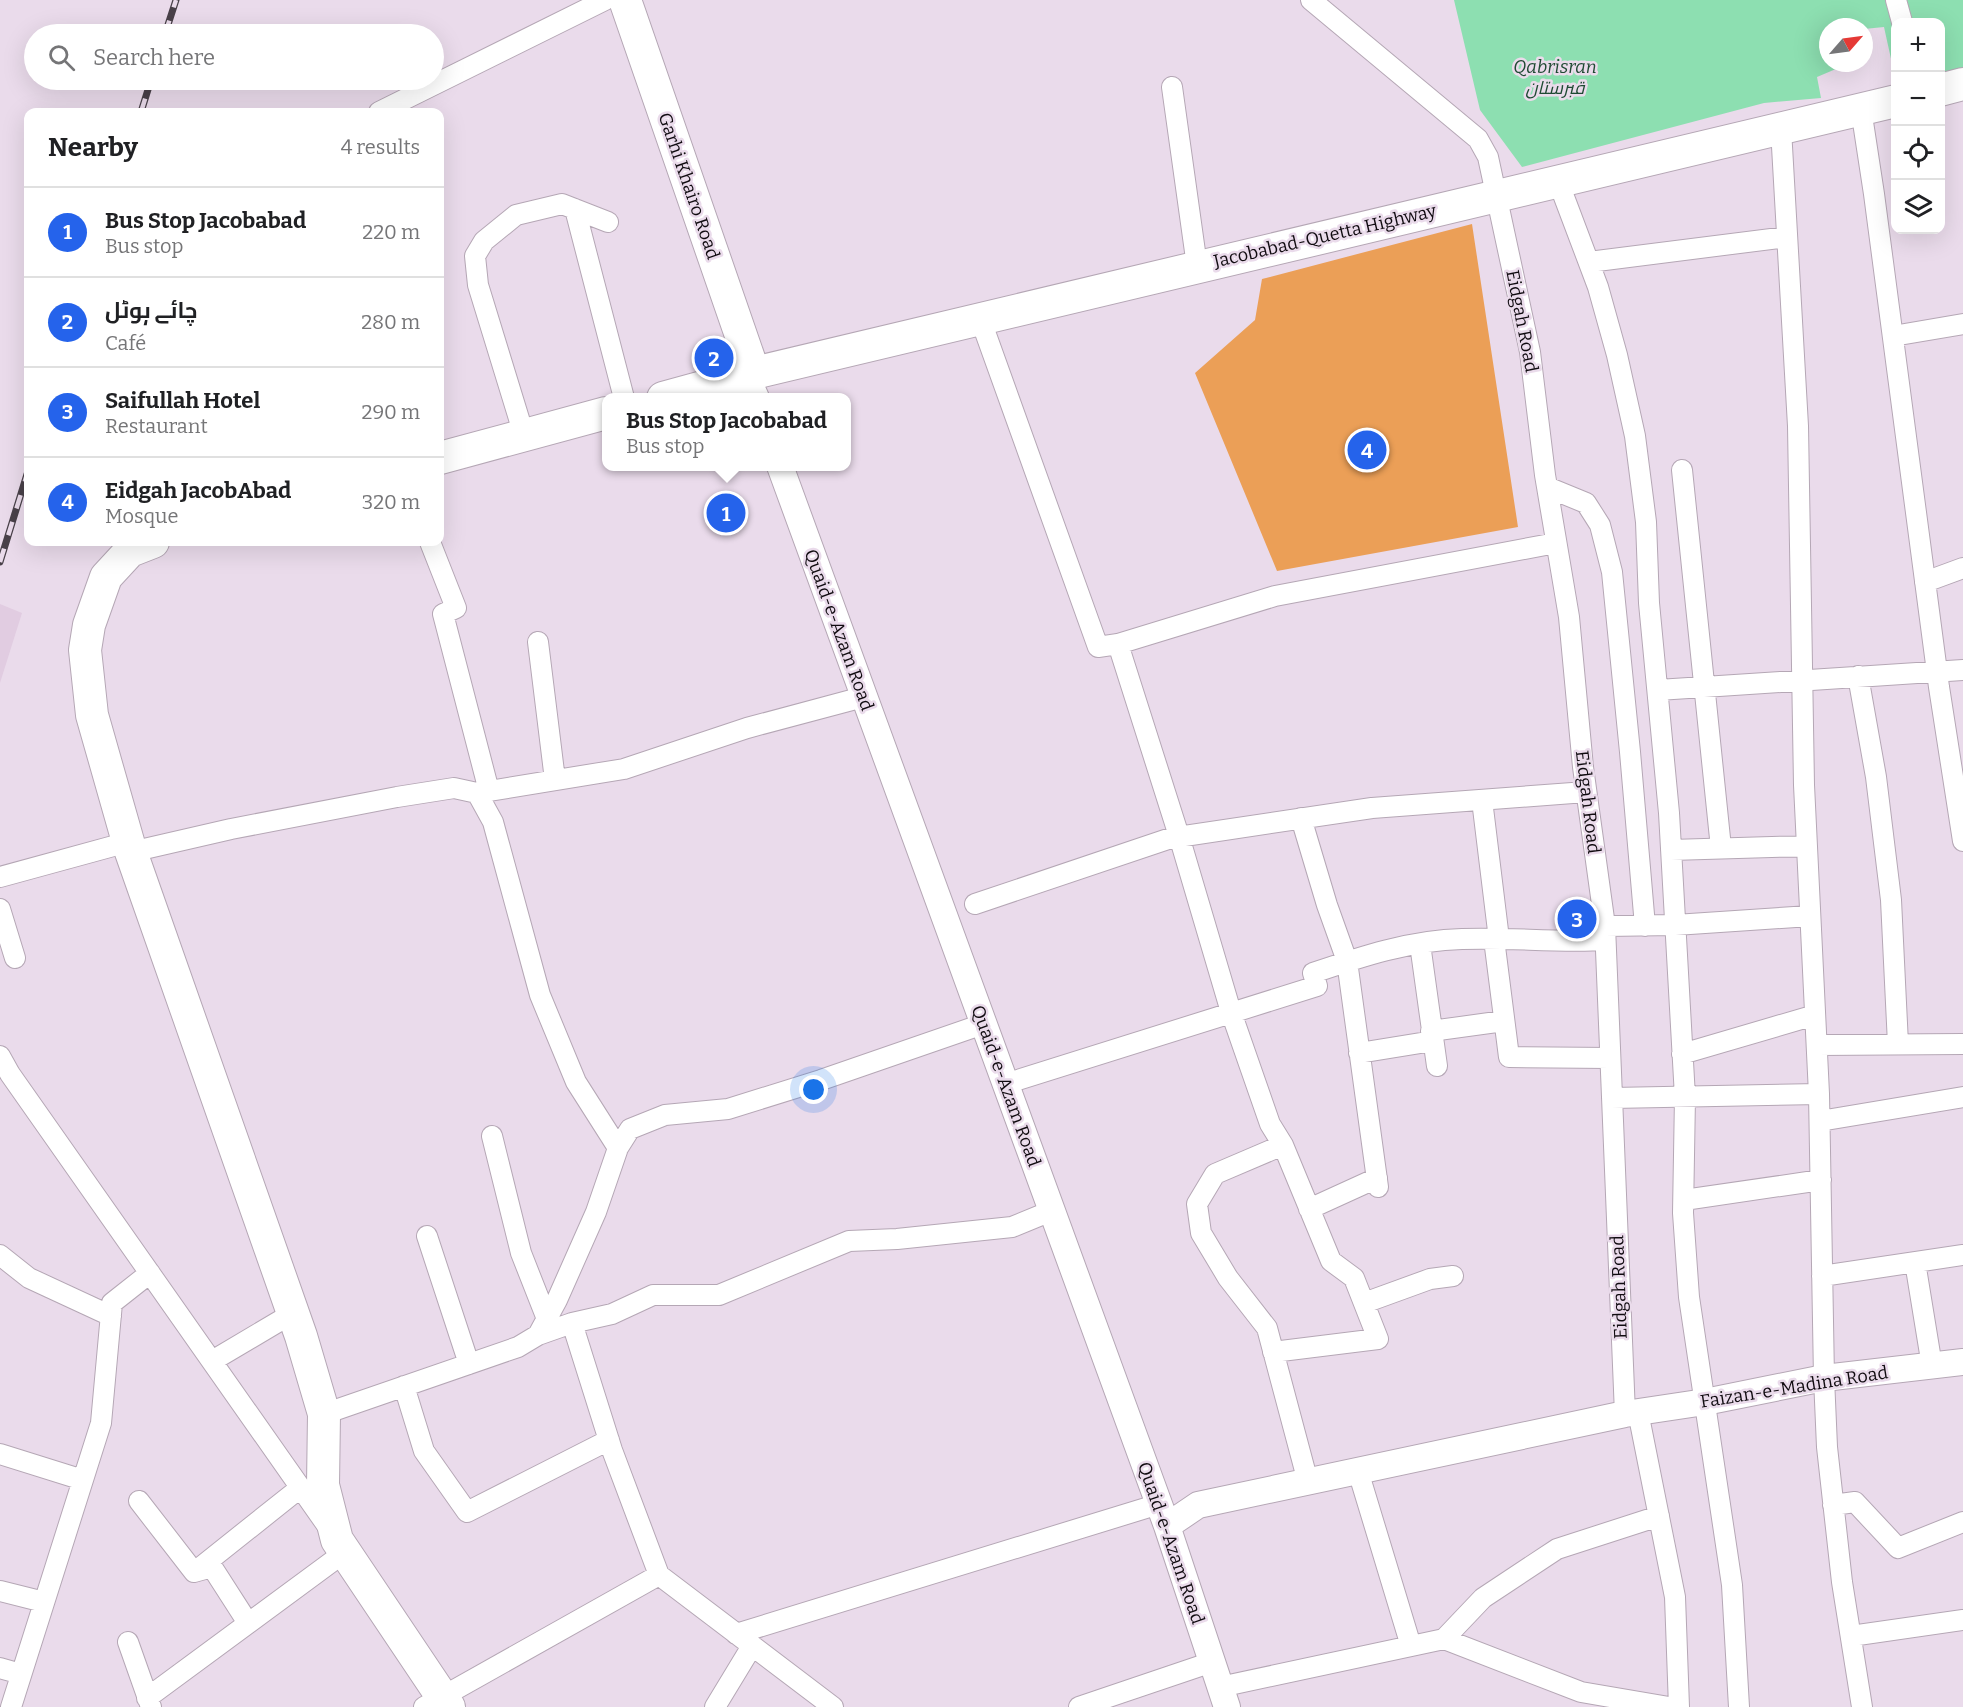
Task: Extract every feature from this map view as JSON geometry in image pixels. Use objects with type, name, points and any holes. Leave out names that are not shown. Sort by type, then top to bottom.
[{"type":"main road","name":"Garhi Khairo Road","points":[[625,0],[755,385]]},
{"type":"main road","points":[[1945,89],[1963,84]]},
{"type":"main road","name":"Jacobabad-Quetta Highway","points":[[698,393],[755,385],[980,318],[1891,102]]},
{"type":"main road","points":[[444,457],[602,414]]},
{"type":"main road","points":[[143,546],[130,551],[106,577],[89,624],[85,650],[92,715],[130,847],[293,1313],[324,1414],[323,1485],[341,1546],[439,1704]]},
{"type":"street","points":[[444,80],[605,0]]},
{"type":"street","name":"Eidgah Road","points":[[1311,0],[1478,139],[1488,157],[1497,196],[1530,352],[1546,487],[1569,617],[1586,792],[1605,933],[1612,1098],[1632,1413],[1659,1516],[1675,1597],[1679,1707]]},
{"type":"street","points":[[1896,0],[1901,18]]},
{"type":"street","points":[[1172,87],[1197,266]]},
{"type":"street","points":[[387,108],[423,90]]},
{"type":"street","points":[[1861,109],[1937,672],[1963,841]]},
{"type":"street","points":[[1781,129],[1798,426],[1802,680],[1820,1121],[1827,1447],[1842,1582],[1862,1707]]},
{"type":"street","points":[[1558,181],[1598,287],[1617,355],[1635,436],[1646,522],[1649,603],[1671,850],[1685,1097],[1684,1200],[1689,1297],[1732,1586],[1739,1707]]},
{"type":"street","points":[[524,435],[478,285],[475,256],[484,242],[516,215],[562,204],[608,222]]},
{"type":"street","points":[[575,209],[623,393]]},
{"type":"street","points":[[1589,262],[1787,237]]},
{"type":"street","points":[[980,318],[1098,647],[1118,644],[1275,596],[1556,543]]},
{"type":"street","points":[[1893,336],[1963,324]]},
{"type":"street","points":[[1682,470],[1721,848]]},
{"type":"street","name":"Quaid-e-Azam Road","points":[[782,471],[1163,1515],[1224,1697]]},
{"type":"street","points":[[1546,487],[1587,502],[1600,525],[1612,572],[1645,926]]},
{"type":"street","points":[[432,546],[456,608],[443,614],[483,792],[540,995],[576,1082],[618,1148]]},
{"type":"street","points":[[1925,582],[1963,568]]},
{"type":"street","points":[[538,642],[555,780]]},
{"type":"street","points":[[1118,644],[1179,836],[1231,1012],[1270,1124],[1283,1145],[1331,1261],[1354,1278],[1378,1339],[1273,1352]]},
{"type":"street","points":[[1658,690],[1963,670]]},
{"type":"street","points":[[1858,676],[1876,777],[1891,900],[1898,1044]]},
{"type":"street","points":[[0,878],[130,847],[397,797],[454,788],[483,792],[624,769],[747,728],[863,697]]},
{"type":"street","points":[[975,904],[1179,836],[1372,808],[1586,792]]},
{"type":"street","points":[[1482,800],[1509,1057],[1610,1058]]},
{"type":"street","points":[[1302,818],[1327,905],[1347,961],[1377,1183],[1309,1209]]},
{"type":"street","points":[[1671,850],[1807,846]]},
{"type":"street","points":[[0,909],[15,958]]},
{"type":"street","points":[[1005,1084],[1317,986],[1313,973],[1347,961],[1420,944],[1460,939],[1582,941],[1605,933],[1645,926],[1810,916]]},
{"type":"street","points":[[1420,944],[1437,1066]]},
{"type":"street","points":[[1682,1053],[1815,1015]]},
{"type":"street","points":[[1359,1053],[1504,1021]]},
{"type":"street","points":[[324,1414],[518,1347],[542,1327],[596,1212],[618,1148],[630,1129],[665,1115],[728,1109],[821,1080],[983,1024]]},
{"type":"street","points":[[1817,1045],[1963,1044]]},
{"type":"street","points":[[0,1056],[10,1074],[341,1546],[149,1702],[128,1642]]},
{"type":"street","points":[[1612,1098],[1819,1094]]},
{"type":"street","points":[[1820,1121],[1963,1097]]},
{"type":"street","points":[[492,1136],[542,1327]]},
{"type":"street","points":[[1283,1145],[1215,1174],[1197,1204],[1200,1233],[1228,1278],[1267,1328],[1308,1482]]},
{"type":"street","points":[[1684,1200],[1821,1180]]},
{"type":"street","points":[[542,1327],[612,1314],[653,1295],[719,1295],[849,1241],[897,1239],[1012,1227],[1051,1210]]},
{"type":"street","points":[[427,1236],[469,1364]]},
{"type":"street","points":[[0,1255],[29,1278],[111,1316]]},
{"type":"street","points":[[1822,1276],[1963,1255]]},
{"type":"street","points":[[1915,1262],[1932,1366]]},
{"type":"street","points":[[11,1707],[101,1423],[112,1303],[150,1273]]},
{"type":"street","points":[[1364,1304],[1430,1279],[1452,1276]]},
{"type":"street","points":[[212,1361],[293,1313]]},
{"type":"street","points":[[572,1323],[609,1440],[659,1575],[833,1707]]},
{"type":"street","name":"Faizan-e-Madina Road","points":[[1163,1515],[1198,1505],[1632,1413],[1705,1402],[1824,1378],[1963,1362]]},
{"type":"street","points":[[404,1386],[424,1451],[467,1512],[609,1440]]},
{"type":"street","points":[[0,1454],[83,1480]]},
{"type":"street","points":[[1358,1471],[1411,1646]]},
{"type":"street","points":[[194,1572],[300,1488]]},
{"type":"street","points":[[139,1501],[194,1572]]},
{"type":"street","points":[[1833,1505],[1855,1502],[1898,1548],[1963,1522]]},
{"type":"street","points":[[736,1634],[1163,1515]]},
{"type":"street","points":[[1444,1639],[1483,1598],[1557,1549],[1659,1516]]},
{"type":"street","points":[[194,1572],[212,1567],[248,1623]]},
{"type":"street","points":[[439,1704],[659,1575]]},
{"type":"street","points":[[0,1591],[44,1602]]},
{"type":"street","points":[[1851,1635],[1963,1620]]},
{"type":"street","points":[[1224,1697],[1444,1639],[1581,1692],[1669,1707]]},
{"type":"street","points":[[715,1707],[752,1646]]},
{"type":"street","points":[[1079,1707],[1212,1662]]},
{"type":"street","points":[[0,1668],[21,1674]]},
{"type":"shaded area","points":[[0,604],[22,613],[0,683]]},
{"type":"green space","name":"Qabrisran قبرستان","points":[[1454,0],[1963,0],[1963,70],[1945,75],[1945,18],[1891,18],[1891,59],[1884,27],[1873,28],[1873,18],[1819,18],[1819,72],[1829,72],[1817,77],[1821,98],[1764,103],[1522,167],[1480,110]]},
{"type":"building","points":[[1472,224],[1518,527],[1277,571],[1195,373],[1255,320],[1262,279]]},
{"type":"railway","points":[[168,24],[176,0]]},
{"type":"railway","points":[[142,108],[148,90]]},
{"type":"railway","points":[[0,562],[24,484]]},
{"type":"place","name":"چائے ہوٹل","points":[[714,358]]},
{"type":"place","name":"Eidgah JacobAbad","points":[[1367,450]]},
{"type":"place","name":"Bus Stop Jacobabad","points":[[726,513]]},
{"type":"place","name":"Saifullah Hotel","points":[[1577,919]]}]
